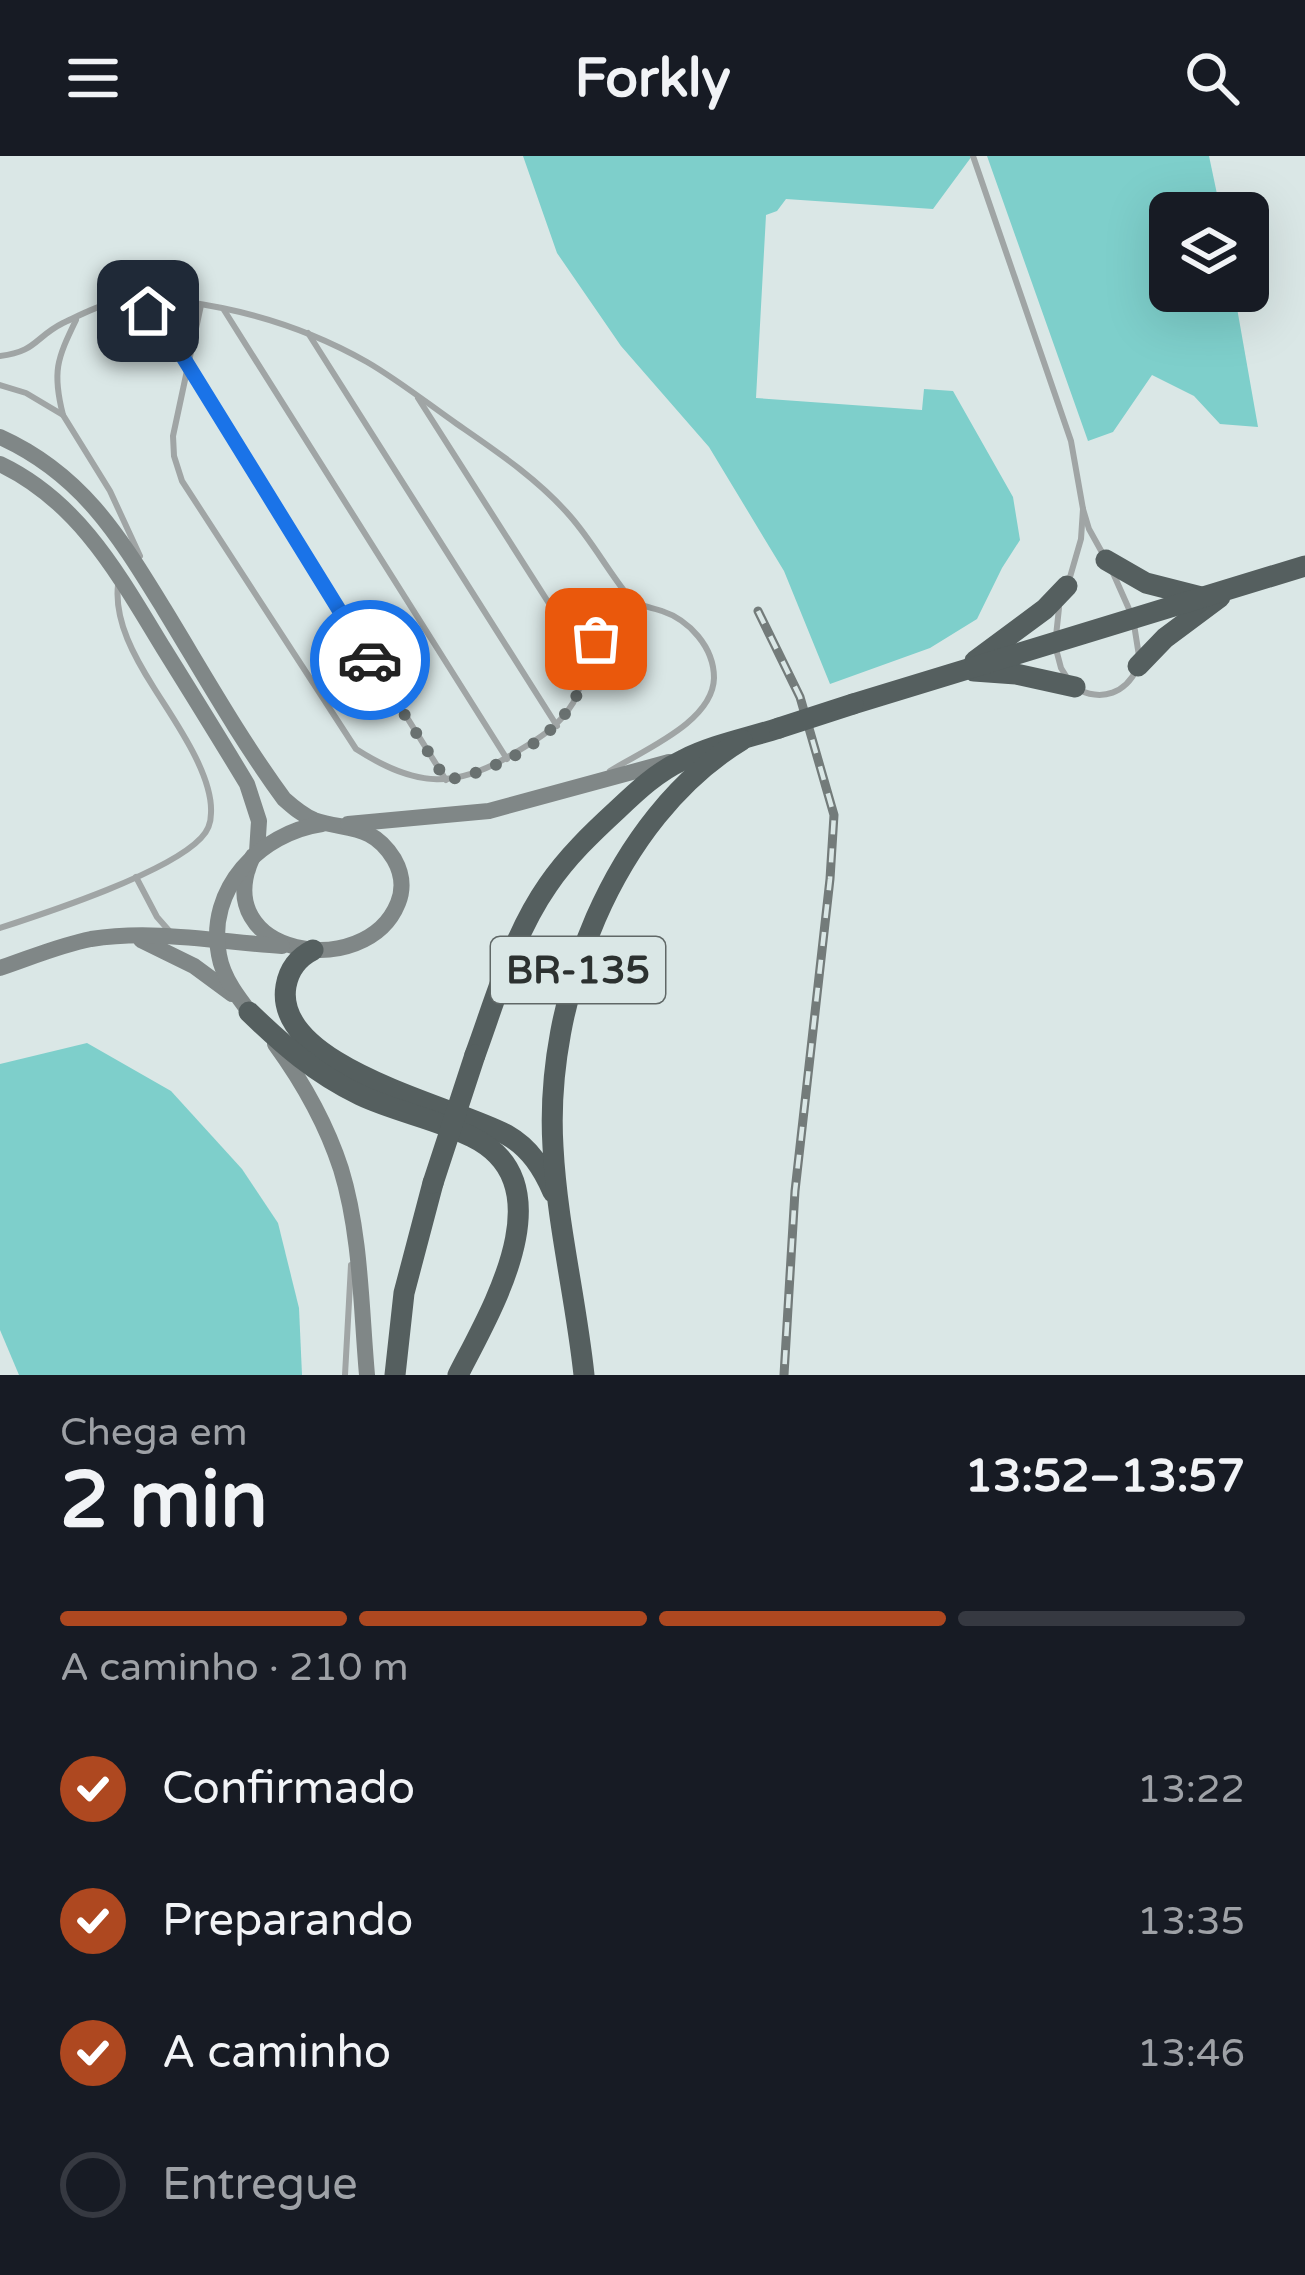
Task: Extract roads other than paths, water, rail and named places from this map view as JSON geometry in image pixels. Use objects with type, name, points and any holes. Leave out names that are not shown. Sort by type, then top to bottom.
[{"type":"highway","points":[[1106,560],[1146,583],[1202,598]]},
{"type":"highway","name":"BR-135","points":[[395,1375],[404,1292],[433,1183],[518,939],[547,885],[594,831],[644,785],[687,758],[1300,567]]},
{"type":"highway","points":[[962,671],[1045,609],[1067,586]]},
{"type":"highway","points":[[1138,666],[1231,588]]},
{"type":"highway","points":[[962,671],[1016,674],[1075,687]]},
{"type":"highway","name":"BR-135","points":[[584,1375],[552,1144],[557,1054],[566,1007],[610,888],[664,806],[699,771],[742,740]]},
{"type":"highway","points":[[302,948],[286,989],[287,1008],[305,1037],[364,1076],[507,1135],[536,1161],[558,1204]]},
{"type":"highway","points":[[249,1012],[291,1053],[323,1075],[382,1105],[471,1136],[495,1153],[508,1172],[516,1197],[516,1246],[492,1309],[458,1375]]},
{"type":"street","points":[[0,436],[38,457],[87,497],[114,530],[284,799],[310,818],[365,832],[392,855],[401,876],[401,891],[390,918],[369,936],[339,948],[129,936],[87,940],[0,968]]},
{"type":"street","points":[[0,464],[38,486],[78,520],[119,576],[254,797],[260,821],[244,884],[247,908],[268,936],[302,948]]},
{"type":"street","points":[[249,1012],[219,958],[222,904],[241,868],[293,831],[489,811],[687,758]]},
{"type":"street","points":[[129,936],[194,966],[232,993],[279,1050],[315,1110],[340,1166],[354,1232],[367,1375]]},
{"type":"lane","points":[[973,156],[1071,441],[1094,541],[1133,618],[1140,647],[1138,666],[1130,682],[1109,695],[1086,694],[1075,687],[1061,668],[1056,642],[1057,614],[1081,539],[1083,509]]},
{"type":"lane","points":[[126,300],[148,311],[170,336],[446,780]]},
{"type":"lane","points":[[0,356],[25,352],[59,324],[107,304],[164,300],[222,308],[308,333],[372,365],[512,462],[568,513],[632,602],[675,616],[695,632],[715,675],[709,701],[695,718],[591,783]]},
{"type":"lane","points":[[201,305],[173,436],[182,481],[356,749],[406,775],[446,780],[469,776],[507,758],[556,725],[575,700],[596,639],[632,602]]},
{"type":"lane","points":[[222,308],[507,758]]},
{"type":"lane","points":[[78,317],[59,355],[56,386],[63,415],[110,491],[164,609]]},
{"type":"lane","points":[[308,333],[556,725]]},
{"type":"lane","points":[[0,385],[26,393],[63,415]]},
{"type":"lane","points":[[416,396],[586,663]]},
{"type":"lane","points":[[0,928],[158,868],[200,840],[208,828],[212,812],[205,781],[126,635],[117,596],[119,576]]},
{"type":"lane","points":[[136,877],[157,917],[176,937]]},
{"type":"lane","points":[[346,1375],[354,1232]]},
{"type":"railway","points":[[758,611],[800,697],[834,815],[795,1191],[784,1375]]}]
